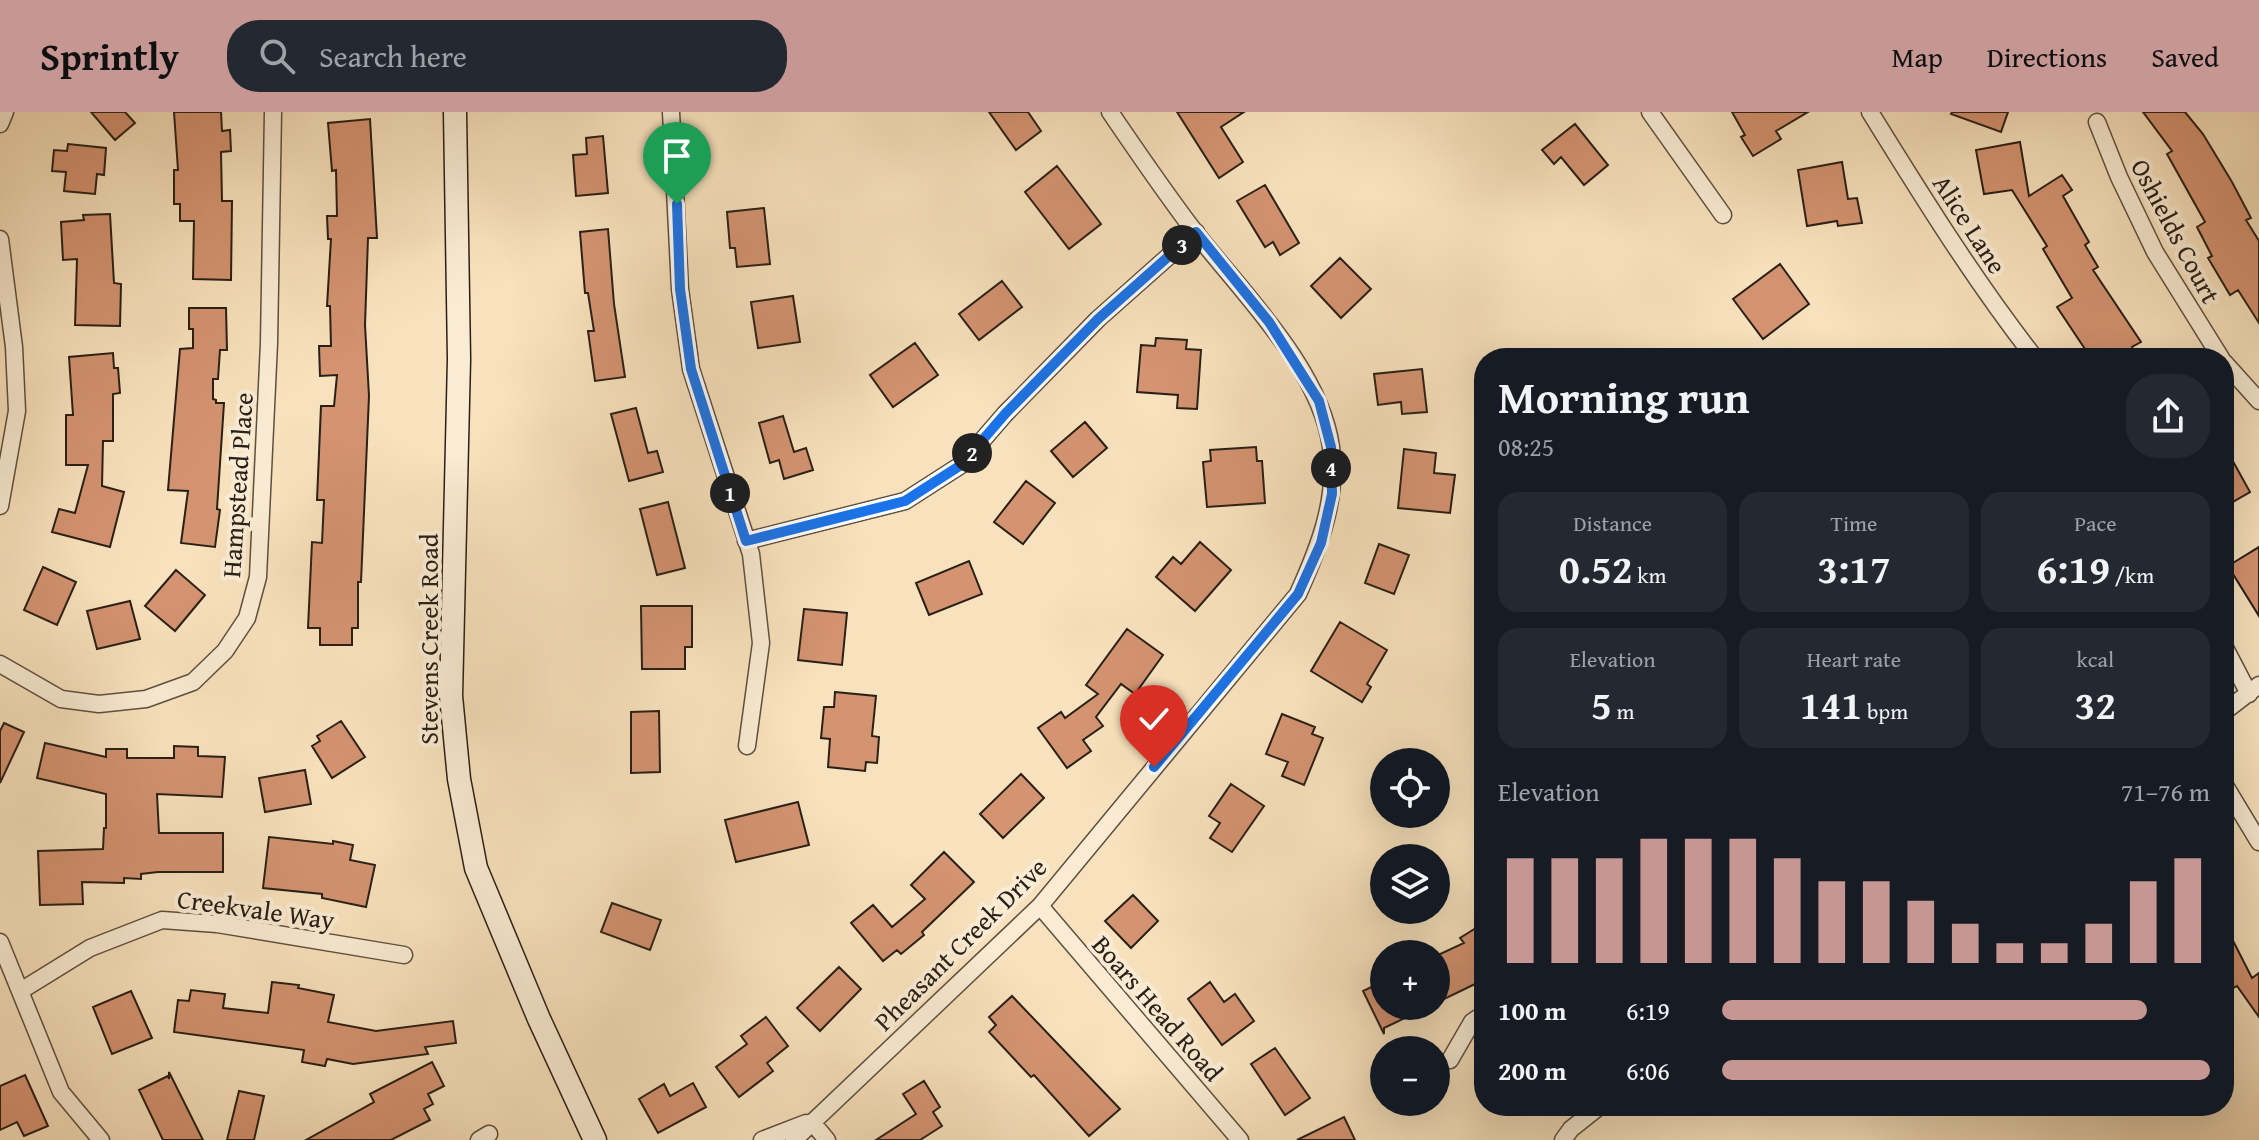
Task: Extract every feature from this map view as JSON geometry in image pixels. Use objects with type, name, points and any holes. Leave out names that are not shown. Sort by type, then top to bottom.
[{"type":"street","points":[[0,124],[5,112]]},
{"type":"street","name":"Hampstead Place","points":[[0,664],[61,699],[99,704],[146,699],[193,682],[225,651],[247,618],[258,577],[269,343],[273,112]]},
{"type":"street","name":"Stevens Creek Road","points":[[455,112],[459,359],[451,696],[459,779],[476,868],[539,1019],[595,1140]]},
{"type":"street","points":[[671,112],[680,289],[691,369],[751,554],[761,643],[747,746]]},
{"type":"street","name":"Pheasant Creek Drive","points":[[794,1140],[1040,906],[1298,594],[1321,543],[1332,494],[1331,447],[1319,401],[1269,322],[1196,232],[1110,112]]},
{"type":"street","points":[[1650,112],[1723,215]]},
{"type":"street","name":"Alice Lane","points":[[1870,112],[1945,232],[2027,348]]},
{"type":"street","name":"Oshields Court","points":[[2097,122],[2155,252],[2215,348]]},
{"type":"street","points":[[746,541],[905,501],[961,465],[1005,414],[1098,319],[1196,232]]},
{"type":"street","points":[[0,239],[14,347],[17,411],[0,506]]},
{"type":"street","name":"Oshields Court","points":[[2234,373],[2259,401]]},
{"type":"street","points":[[2234,661],[2254,690],[2234,705]]},
{"type":"street","points":[[2234,801],[2259,842]]},
{"type":"street","name":"Boars Head Road","points":[[1040,906],[1240,1140]]},
{"type":"street","name":"Creekvale Way","points":[[22,990],[90,948],[162,920],[217,924],[404,955]]},
{"type":"street","points":[[0,942],[61,1092],[101,1140]]},
{"type":"street","points":[[1450,1060],[1474,1021]]},
{"type":"street","points":[[1563,1140],[1587,1116]]},
{"type":"street","points":[[812,1122],[827,1140]]},
{"type":"street","name":"Pheasant Creek Drive","points":[[762,1140],[812,1122]]},
{"type":"building","points":[[91,112],[125,112],[135,123],[115,140]]},
{"type":"building","points":[[174,112],[221,112],[222,131],[230,130],[231,151],[221,152],[222,201],[232,201],[231,280],[193,279],[194,221],[180,221],[180,204],[174,204],[174,170],[178,170]]},
{"type":"building","points":[[989,112],[1028,112],[1041,131],[1016,150]]},
{"type":"building","points":[[1177,112],[1244,112],[1221,127],[1243,162],[1219,178]]},
{"type":"building","points":[[1732,112],[1808,112],[1776,131],[1781,139],[1753,156],[1741,137],[1745,135]]},
{"type":"building","points":[[1952,112],[2008,112],[2001,132]]},
{"type":"building","points":[[2143,112],[2185,112],[2203,134],[2232,182],[2251,218],[2246,220],[2259,241],[2259,323],[2238,290],[2230,295],[2208,258],[2212,256],[2197,227],[2205,222],[2167,154],[2172,151]]},
{"type":"building","points":[[370,119],[377,238],[368,238],[365,325],[369,396],[358,628],[352,628],[352,645],[320,645],[320,628],[308,628],[312,542],[322,543],[324,500],[317,500],[321,406],[334,406],[337,375],[320,376],[319,346],[331,346],[330,306],[327,306],[331,239],[328,239],[327,216],[337,216],[336,170],[332,171],[328,123]]},
{"type":"building","points":[[1575,124],[1608,165],[1584,185],[1561,157],[1554,164],[1542,150]]},
{"type":"building","points":[[603,136],[608,193],[576,196],[573,155],[587,154],[586,138]]},
{"type":"building","points":[[2020,142],[2029,196],[2062,175],[2072,190],[2063,196],[2089,242],[2085,245],[2098,267],[2093,270],[2141,342],[2133,348],[2084,348],[2057,307],[2072,298],[2043,249],[2047,246],[2012,190],[1984,194],[1976,150]]},
{"type":"building","points":[[68,144],[106,148],[104,175],[97,174],[95,194],[64,191],[66,172],[52,171],[54,150],[67,151]]},
{"type":"building","points":[[1842,162],[1848,199],[1857,198],[1862,223],[1838,226],[1837,221],[1807,226],[1798,170]]},
{"type":"building","points":[[1057,166],[1101,224],[1069,249],[1025,192]]},
{"type":"building","points":[[1265,185],[1299,243],[1280,255],[1273,242],[1265,247],[1237,201]]},
{"type":"building","points":[[764,208],[770,264],[737,267],[735,248],[730,248],[727,212]]},
{"type":"building","points":[[110,214],[114,283],[121,284],[120,326],[75,325],[77,259],[63,260],[61,222],[84,220],[83,215]]},
{"type":"building","points":[[608,229],[614,304],[625,377],[595,381],[588,331],[594,331],[588,293],[585,293],[580,232]]},
{"type":"building","points":[[1340,258],[1371,289],[1341,318],[1311,286]]},
{"type":"building","points":[[1780,264],[1809,304],[1763,339],[1733,299]]},
{"type":"building","points":[[1002,281],[1022,307],[979,340],[959,314]]},
{"type":"building","points":[[793,296],[800,342],[758,348],[751,302]]},
{"type":"building","points":[[189,308],[226,308],[227,350],[220,350],[218,379],[213,379],[213,399],[216,403],[224,403],[217,509],[220,510],[215,547],[181,543],[188,491],[168,490],[180,349],[193,348]]},
{"type":"building","points":[[1156,338],[1187,340],[1186,349],[1201,350],[1197,409],[1177,408],[1178,395],[1137,392],[1141,345],[1155,346]]},
{"type":"building","points":[[915,343],[938,375],[893,407],[870,375]]},
{"type":"building","points":[[113,353],[120,393],[113,394],[113,441],[103,441],[102,486],[124,492],[110,547],[52,532],[59,509],[75,513],[88,465],[66,465],[66,415],[73,415],[69,357]]},
{"type":"building","points":[[1422,369],[1427,412],[1402,414],[1401,402],[1378,405],[1374,374]]},
{"type":"building","points":[[636,408],[648,453],[657,451],[663,472],[629,481],[611,414]]},
{"type":"building","points":[[783,416],[794,452],[806,448],[813,470],[784,479],[779,460],[770,463],[759,423]]},
{"type":"building","points":[[1085,422],[1107,448],[1073,477],[1051,451]]},
{"type":"building","points":[[1256,447],[1257,461],[1262,461],[1265,503],[1207,507],[1203,462],[1211,461],[1210,450]]},
{"type":"building","points":[[1404,449],[1436,453],[1434,473],[1455,475],[1450,513],[1398,508]]},
{"type":"building","points":[[2234,463],[2250,492],[2234,501]]},
{"type":"building","points":[[1026,481],[1055,503],[1023,544],[994,522]]},
{"type":"building","points":[[668,502],[685,568],[657,575],[640,509]]},
{"type":"building","points":[[1200,542],[1231,570],[1195,611],[1156,577],[1173,557],[1181,564]]},
{"type":"building","points":[[1379,544],[1409,555],[1394,594],[1365,583]]},
{"type":"building","points":[[2259,547],[2259,616],[2234,576],[2234,562]]},
{"type":"building","points":[[969,561],[982,594],[929,615],[916,583]]},
{"type":"building","points":[[43,567],[76,582],[57,625],[24,610]]},
{"type":"building","points":[[176,570],[205,595],[175,631],[145,606]]},
{"type":"building","points":[[130,601],[140,639],[97,649],[87,611]]},
{"type":"building","points":[[641,606],[692,606],[692,647],[685,647],[685,669],[642,669]]},
{"type":"building","points":[[804,609],[847,613],[842,665],[798,660]]},
{"type":"building","points":[[1340,622],[1387,650],[1367,684],[1371,687],[1362,702],[1311,671]]},
{"type":"building","points":[[1127,629],[1163,655],[1135,694],[1121,684],[1096,717],[1103,726],[1083,740],[1091,751],[1067,768],[1038,728],[1061,712],[1065,718],[1098,694],[1086,685]]},
{"type":"building","points":[[835,692],[876,696],[872,736],[879,737],[877,763],[866,762],[865,771],[828,767],[830,739],[821,738],[824,707],[834,707]]},
{"type":"building","points":[[659,711],[660,772],[631,773],[631,712]]},
{"type":"building","points":[[1282,714],[1315,727],[1312,734],[1323,738],[1304,785],[1282,776],[1288,762],[1266,754]]},
{"type":"building","points":[[341,721],[365,757],[332,778],[312,746],[320,741],[317,736]]},
{"type":"building","points":[[4,723],[24,732],[0,783],[0,731]]},
{"type":"building","points":[[45,743],[106,757],[106,749],[127,749],[127,758],[174,758],[174,746],[198,747],[198,756],[225,757],[222,797],[157,794],[159,833],[223,833],[223,872],[158,872],[141,874],[141,879],[124,878],[124,883],[82,882],[83,904],[40,905],[38,851],[103,849],[106,828],[106,794],[37,778]]},
{"type":"building","points":[[305,770],[311,804],[265,812],[259,778]]},
{"type":"building","points":[[1021,774],[1044,798],[1003,838],[980,814]]},
{"type":"building","points":[[1231,784],[1264,806],[1232,852],[1210,838],[1220,823],[1209,816]]},
{"type":"building","points":[[798,802],[809,845],[736,862],[725,820]]},
{"type":"building","points":[[269,837],[353,845],[350,860],[375,865],[366,907],[322,898],[322,894],[263,888]]},
{"type":"building","points":[[944,852],[974,882],[922,932],[924,935],[901,954],[897,950],[883,961],[851,923],[873,905],[892,927],[925,899],[911,885]]},
{"type":"building","points":[[1133,895],[1158,921],[1131,948],[1105,921]]},
{"type":"building","points":[[612,903],[661,920],[650,950],[601,932]]},
{"type":"building","points":[[1474,929],[1474,984],[1450,996],[1450,950],[1464,943],[1460,938]]},
{"type":"building","points":[[2234,943],[2252,978],[2259,973],[2259,1017],[2237,986],[2234,988]]},
{"type":"building","points":[[839,967],[861,989],[820,1031],[797,1008]]},
{"type":"building","points":[[272,982],[299,985],[298,988],[334,995],[328,1022],[376,1031],[453,1021],[456,1043],[425,1047],[428,1054],[353,1064],[327,1059],[325,1066],[302,1062],[304,1050],[174,1032],[178,1000],[189,1001],[191,990],[225,994],[223,1008],[268,1013]]},
{"type":"building","points":[[1210,982],[1224,1002],[1235,994],[1254,1021],[1222,1045],[1188,999]]},
{"type":"building","points":[[1370,988],[1370,1005],[1363,991]]},
{"type":"building","points":[[131,991],[152,1038],[112,1054],[93,1007]]},
{"type":"building","points":[[1012,996],[1120,1109],[1089,1136],[1034,1075],[1031,1077],[989,1032],[996,1025],[989,1017]]},
{"type":"building","points":[[766,1017],[788,1046],[767,1063],[773,1071],[739,1097],[716,1067],[747,1044],[741,1036]]},
{"type":"building","points":[[1377,1020],[1401,1020],[1384,1028],[1384,1034]]},
{"type":"building","points":[[1275,1048],[1310,1098],[1285,1115],[1251,1064]]},
{"type":"building","points":[[432,1062],[444,1086],[428,1094],[433,1104],[424,1109],[430,1120],[391,1140],[306,1140],[374,1102],[370,1094]]},
{"type":"building","points":[[169,1072],[203,1140],[163,1140],[139,1090],[168,1076],[169,1079]]},
{"type":"building","points":[[25,1075],[48,1126],[24,1136],[17,1122],[0,1130],[0,1086]]},
{"type":"building","points":[[924,1081],[940,1107],[933,1112],[942,1126],[920,1140],[876,1140],[916,1114],[903,1094]]},
{"type":"building","points":[[693,1083],[706,1107],[658,1133],[639,1099],[664,1084],[670,1096]]},
{"type":"building","points":[[239,1091],[264,1096],[254,1140],[227,1140]]},
{"type":"building","points":[[1344,1117],[1355,1140],[1297,1140]]},
{"type":"route","points":[[677,204],[680,289],[691,369],[746,541],[905,501],[961,465],[1005,414],[1098,319],[1196,232],[1269,322],[1319,401],[1331,447],[1332,494],[1321,543],[1298,594],[1154,767]]}]
